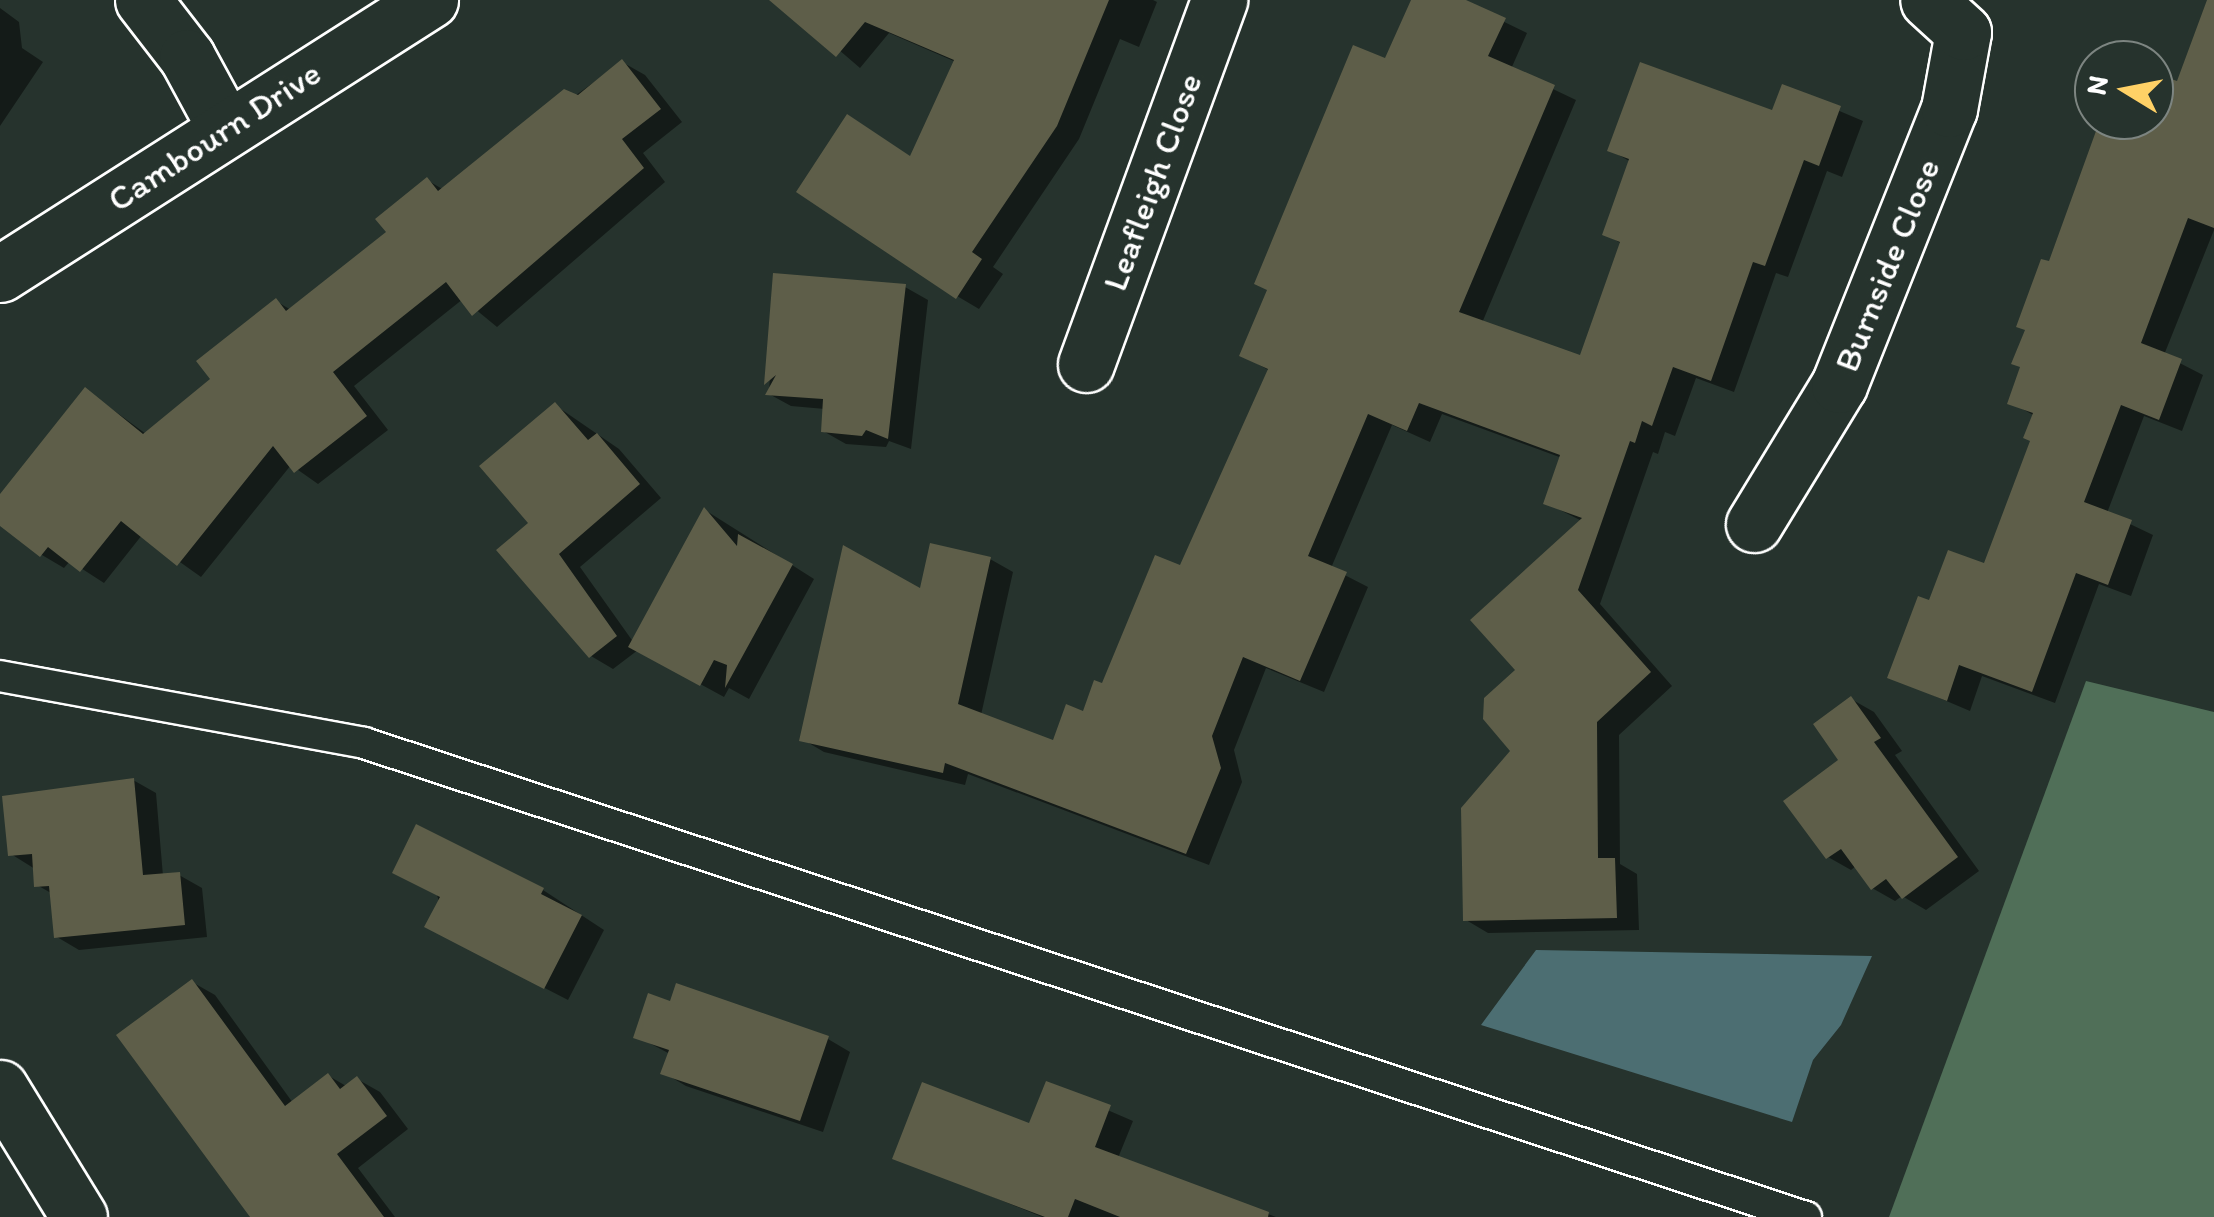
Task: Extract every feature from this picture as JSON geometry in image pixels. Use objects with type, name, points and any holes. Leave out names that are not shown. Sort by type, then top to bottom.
[{"type":"street","points":[[143,0],[187,57],[224,127]]},
{"type":"street","name":"Cambourn Drive","points":[[0,274],[224,127],[430,0]]},
{"type":"street","name":"Leafleigh Close","points":[[1086,364],[1219,0]]},
{"type":"street","name":"Burnside Close","points":[[1754,524],[1839,385],[1949,110],[1963,32],[1928,0]]},
{"type":"street","points":[[0,1088],[78,1217]]},
{"type":"lane","points":[[0,676],[364,743],[1806,1217]]},
{"type":"green space","points":[[2086,681],[2214,712],[2214,1217],[1889,1217]]},
{"type":"water","points":[[1536,950],[1872,956],[1841,1025],[1813,1060],[1792,1122],[1481,1025]]},
{"type":"building","points":[[769,0],[1109,0],[1057,126],[972,252],[982,259],[956,299],[796,192],[847,114],[910,156],[954,60],[865,22],[836,57]]},
{"type":"building","points":[[1411,0],[1466,0],[1506,18],[1488,56],[1555,85],[1459,312],[1580,355],[1620,242],[1602,235],[1629,159],[1607,151],[1640,62],[1772,110],[1782,84],[1841,106],[1819,166],[1804,160],[1765,266],[1753,262],[1711,381],[1673,367],[1652,426],[1642,421],[1635,443],[1630,441],[1578,590],[1651,672],[1597,722],[1598,858],[1615,858],[1617,918],[1463,921],[1461,808],[1510,751],[1483,719],[1484,698],[1515,670],[1470,620],[1582,518],[1543,504],[1560,455],[1419,403],[1407,431],[1368,414],[1308,556],[1347,572],[1300,681],[1243,657],[1212,736],[1221,768],[1186,854],[945,763],[943,773],[799,741],[843,545],[920,588],[930,543],[991,557],[958,704],[1053,740],[1066,704],[1083,711],[1094,680],[1102,683],[1155,555],[1180,565],[1268,369],[1239,356],[1267,290],[1254,284],[1353,45],[1385,58]]},
{"type":"building","points":[[2207,0],[2214,0],[2214,228],[2188,218],[2141,343],[2182,359],[2159,420],[2121,405],[2084,502],[2132,520],[2108,585],[2076,573],[2032,692],[1959,665],[1947,701],[1887,678],[1918,596],[1929,600],[1948,550],[1984,563],[2030,441],[2023,438],[2033,413],[2007,404],[2020,367],[2011,364],[2025,330],[2016,327],[2041,259],[2049,261],[2093,140],[2174,140],[2174,80],[2177,81]]},
{"type":"building","points":[[622,59],[661,109],[622,139],[644,168],[472,316],[446,282],[333,372],[367,416],[294,473],[273,446],[177,566],[121,521],[80,572],[48,547],[40,557],[0,526],[0,494],[85,387],[143,434],[210,379],[196,361],[276,298],[286,311],[386,232],[375,219],[427,177],[438,191],[564,89],[578,95]]},
{"type":"building","points":[[773,273],[906,284],[888,439],[866,430],[862,436],[821,432],[823,399],[765,395],[776,375],[764,385]]},
{"type":"building","points":[[555,402],[588,440],[597,433],[640,484],[559,554],[617,636],[589,658],[496,550],[528,523],[479,466]]},
{"type":"building","points":[[704,507],[737,546],[738,534],[793,564],[725,688],[727,665],[714,660],[700,686],[628,647]]},
{"type":"building","points":[[1851,696],[1881,738],[1874,742],[1958,857],[1902,899],[1886,879],[1871,890],[1841,849],[1826,859],[1783,801],[1838,760],[1813,724]]},
{"type":"building","points":[[134,778],[143,875],[180,872],[185,925],[54,938],[49,886],[34,887],[32,854],[8,856],[2,796]]},
{"type":"building","points":[[416,824],[544,888],[541,894],[582,915],[544,989],[424,927],[440,897],[392,873]]},
{"type":"building","points":[[192,979],[285,1106],[328,1073],[340,1089],[357,1076],[387,1116],[337,1154],[384,1217],[250,1217],[116,1035]]},
{"type":"building","points":[[676,983],[829,1036],[800,1121],[660,1074],[669,1050],[633,1038],[648,993],[670,1001]]},
{"type":"building","points":[[1046,1081],[1111,1105],[1095,1147],[1269,1212],[1268,1217],[1120,1217],[1075,1199],[1068,1217],[1045,1217],[892,1159],[922,1082],[1029,1123]]}]
